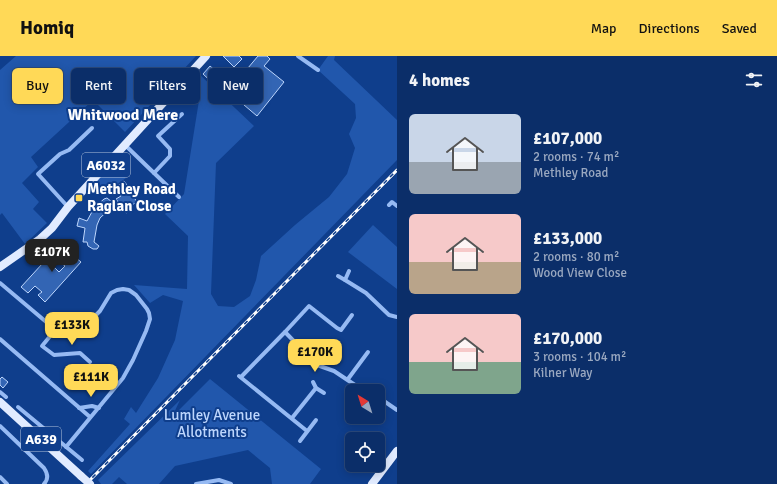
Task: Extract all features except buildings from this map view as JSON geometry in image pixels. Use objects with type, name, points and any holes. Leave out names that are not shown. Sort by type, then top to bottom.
[{"type":"main road","name":"A6032","points":[[0,267],[40,239],[52,228],[68,207],[206,56]]},
{"type":"main road","name":"A639","points":[[3,399],[90,484]]},
{"type":"main road","points":[[372,484],[397,451]]},
{"type":"street","points":[[298,56],[318,70]]},
{"type":"street","points":[[154,173],[170,156],[170,149],[158,136],[182,114]]},
{"type":"street","points":[[68,207],[38,174],[60,154],[69,150],[92,128]]},
{"type":"street","points":[[125,144],[179,197]]},
{"type":"street","points":[[389,205],[392,202],[397,206]]},
{"type":"street","points":[[345,280],[349,271]]},
{"type":"street","points":[[338,276],[366,293],[389,315],[397,317]]},
{"type":"street","points":[[0,282],[56,329],[69,329],[88,323],[100,311],[111,293],[117,290],[129,290],[136,295],[147,309],[150,319],[133,360],[123,378],[66,447]]},
{"type":"street","points":[[307,431],[240,376],[309,306],[341,330],[352,315]]},
{"type":"street","points":[[56,329],[42,346],[54,355],[80,353],[90,362]]},
{"type":"street","points":[[285,332],[316,365],[334,371],[355,384]]},
{"type":"street","points":[[0,339],[90,417]]},
{"type":"street","points":[[348,379],[368,352]]},
{"type":"street","points":[[313,382],[316,388],[324,393]]},
{"type":"street","points":[[292,418],[316,388]]},
{"type":"street","points":[[0,392],[3,399]]},
{"type":"street","points":[[385,402],[397,410]]},
{"type":"street","points":[[79,408],[92,406],[99,408]]},
{"type":"street","points":[[18,407],[82,460]]},
{"type":"street","points":[[300,442],[316,420]]},
{"type":"street","points":[[0,426],[44,468],[47,472],[47,478],[44,484]]},
{"type":"street","points":[[0,477],[7,484]]},
{"type":"street","points":[[196,484],[219,480],[231,484]]},
{"type":"green space","points":[[16,56],[196,56],[185,68],[134,68],[134,104],[151,104],[125,132],[97,104],[126,104],[126,68],[71,68],[71,104],[89,104],[31,157],[38,167],[22,183],[39,202],[33,209],[47,223],[25,244],[2,213],[0,215],[0,70]]},
{"type":"green space","points":[[328,56],[335,56],[334,60],[397,120],[397,160],[91,474],[88,471],[130,424],[124,419],[131,407],[136,413],[158,378],[175,340],[183,301],[163,295],[150,303],[134,285],[187,289],[188,236],[165,214],[184,194],[198,104],[200,104],[200,75],[208,82],[208,104],[231,104],[254,126],[216,163],[211,294],[218,306],[234,307],[250,296],[256,280],[261,256],[329,197],[347,174],[355,148],[349,134],[356,118],[355,104],[318,70]]},
{"type":"green space","points":[[111,164],[126,178],[113,187],[111,194],[108,191],[99,189],[93,185]]},
{"type":"green space","points":[[373,225],[397,247],[397,289],[348,252]]},
{"type":"green space","name":"Lumley Avenue Allotments","points":[[210,379],[321,469],[310,484],[272,484],[270,468],[248,450],[175,466],[159,484],[127,484],[119,477],[112,484],[101,484],[98,480],[180,400],[172,417]]},
{"type":"railway","points":[[86,484],[397,170]]},
{"type":"place","name":"Methley Road Raglan Close","points":[[79,198]]},
{"type":"district","name":"Whitwood Mere","points":[[123,115]]}]
